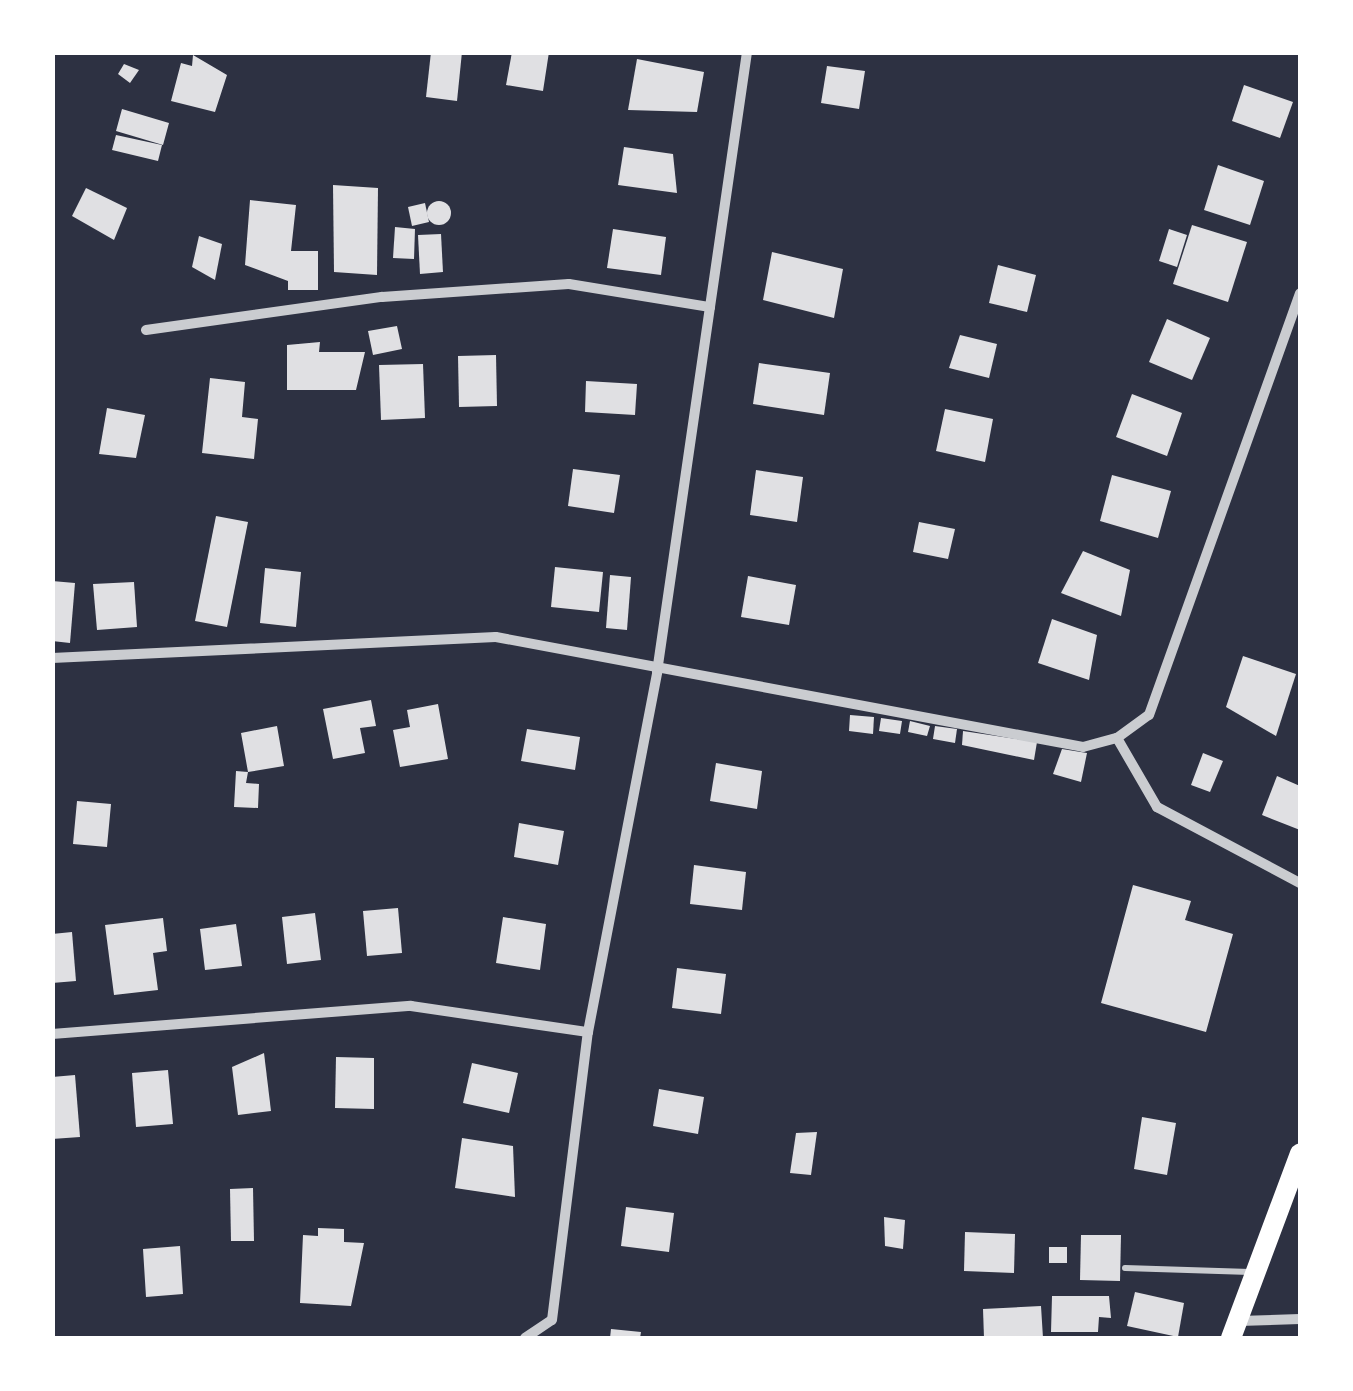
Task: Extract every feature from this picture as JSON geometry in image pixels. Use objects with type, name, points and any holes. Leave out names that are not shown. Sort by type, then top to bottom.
[{"type":"main road","points":[[1235,1330],[1300,1153]]},
{"type":"street","points":[[525,1338],[552,1320],[588,1032],[657,672],[747,52]]},
{"type":"street","points":[[146,330],[382,297],[569,284],[710,307]]},
{"type":"street","points":[[52,658],[496,637],[657,672],[1082,747],[1118,738],[1148,716],[1300,293]]},
{"type":"street","points":[[1118,738],[1157,807],[1300,883]]},
{"type":"street","points":[[52,1034],[410,1006],[588,1032]]},
{"type":"street","points":[[1235,1330],[1300,1319]]},
{"type":"lane","points":[[1125,1268],[1256,1272]]},
{"type":"building","points":[[431,52],[462,52],[457,101],[426,97]]},
{"type":"building","points":[[512,52],[549,52],[543,91],[506,85]]},
{"type":"building","points":[[193,55],[227,75],[215,112],[171,101],[181,63],[192,66]]},
{"type":"building","points":[[637,59],[704,72],[697,112],[628,110]]},
{"type":"building","points":[[124,64],[139,70],[130,83],[118,74]]},
{"type":"building","points":[[827,66],[865,71],[859,109],[821,103]]},
{"type":"building","points":[[1244,85],[1293,102],[1280,138],[1232,121]]},
{"type":"building","points":[[122,109],[169,123],[163,145],[116,131]]},
{"type":"building","points":[[116,135],[162,145],[158,161],[112,150]]},
{"type":"building","points":[[624,147],[673,154],[677,193],[618,185]]},
{"type":"building","points":[[1218,165],[1264,181],[1250,225],[1204,210]]},
{"type":"building","points":[[333,185],[378,188],[377,275],[334,272]]},
{"type":"building","points":[[86,188],[127,208],[114,240],[72,216]]},
{"type":"building","points":[[250,200],[296,205],[291,251],[318,251],[318,290],[288,290],[288,281],[245,265]]},
{"type":"building","points":[[439,201],[451,213],[439,225],[427,213]]},
{"type":"building","points":[[425,203],[429,222],[412,226],[408,207]]},
{"type":"building","points":[[1192,225],[1247,242],[1228,302],[1173,284]]},
{"type":"building","points":[[395,227],[415,229],[414,259],[393,258]]},
{"type":"building","points":[[613,229],[666,237],[661,275],[607,268]]},
{"type":"building","points":[[1169,229],[1187,235],[1177,267],[1159,261]]},
{"type":"building","points":[[441,234],[443,272],[420,274],[418,235]]},
{"type":"building","points":[[199,236],[222,244],[215,280],[192,267]]},
{"type":"building","points":[[772,252],[843,269],[834,318],[763,300]]},
{"type":"building","points":[[998,265],[1036,275],[1027,312],[989,303]]},
{"type":"building","points":[[1167,319],[1210,338],[1192,380],[1149,362]]},
{"type":"building","points":[[397,326],[402,349],[373,355],[368,331]]},
{"type":"building","points":[[960,335],[997,344],[989,378],[949,368]]},
{"type":"building","points":[[320,342],[319,352],[365,352],[356,390],[287,390],[287,345]]},
{"type":"building","points":[[496,355],[497,406],[459,407],[458,356]]},
{"type":"building","points":[[759,363],[830,373],[824,415],[753,404]]},
{"type":"building","points":[[423,364],[425,418],[381,420],[379,365]]},
{"type":"building","points":[[210,378],[245,382],[242,417],[258,419],[254,459],[202,453]]},
{"type":"building","points":[[586,381],[637,384],[635,415],[585,412]]},
{"type":"building","points":[[1132,394],[1182,413],[1167,456],[1116,437]]},
{"type":"building","points":[[107,408],[145,415],[136,458],[99,454]]},
{"type":"building","points":[[945,409],[993,419],[985,462],[936,451]]},
{"type":"building","points":[[573,469],[620,475],[614,513],[568,506]]},
{"type":"building","points":[[756,470],[803,477],[797,522],[750,515]]},
{"type":"building","points":[[1112,475],[1171,491],[1158,538],[1100,521]]},
{"type":"building","points":[[216,516],[248,522],[227,627],[195,621]]},
{"type":"building","points":[[919,522],[955,529],[948,559],[913,552]]},
{"type":"building","points":[[1083,551],[1130,570],[1121,616],[1061,593]]},
{"type":"building","points":[[555,567],[603,572],[599,612],[551,607]]},
{"type":"building","points":[[265,568],[301,572],[296,627],[260,623]]},
{"type":"building","points":[[610,575],[631,577],[627,630],[606,628]]},
{"type":"building","points":[[748,576],[796,585],[789,625],[741,617]]},
{"type":"building","points":[[52,581],[75,583],[70,643],[52,641]]},
{"type":"building","points":[[134,582],[137,627],[97,630],[93,584]]},
{"type":"building","points":[[1052,619],[1097,635],[1089,680],[1038,663]]},
{"type":"building","points":[[1243,656],[1296,674],[1276,736],[1226,707]]},
{"type":"building","points":[[371,700],[376,726],[360,728],[365,753],[333,759],[323,709]]},
{"type":"building","points":[[438,704],[448,759],[400,767],[393,730],[410,727],[407,710]]},
{"type":"building","points":[[850,715],[874,717],[873,734],[849,731]]},
{"type":"building","points":[[881,718],[902,721],[900,734],[879,731]]},
{"type":"building","points":[[910,721],[930,726],[927,736],[908,732]]},
{"type":"building","points":[[277,726],[284,766],[248,772],[241,733]]},
{"type":"building","points":[[935,726],[957,729],[955,743],[933,739]]},
{"type":"building","points":[[527,729],[580,737],[575,770],[521,761]]},
{"type":"building","points":[[963,731],[1037,742],[1034,760],[962,745]]},
{"type":"building","points":[[1062,749],[1087,753],[1081,782],[1053,774]]},
{"type":"building","points":[[1203,753],[1223,761],[1210,792],[1191,785]]},
{"type":"building","points":[[716,763],[762,771],[757,809],[710,801]]},
{"type":"building","points":[[236,771],[248,772],[246,783],[259,784],[258,808],[234,807]]},
{"type":"building","points":[[1277,776],[1300,786],[1300,830],[1262,815]]},
{"type":"building","points":[[77,801],[111,804],[107,847],[73,844]]},
{"type":"building","points":[[519,823],[564,831],[558,865],[514,857]]},
{"type":"building","points":[[694,865],[746,872],[742,910],[690,904]]},
{"type":"building","points":[[1133,885],[1191,901],[1185,920],[1233,934],[1206,1032],[1101,1003]]},
{"type":"building","points":[[398,908],[402,953],[367,956],[363,911]]},
{"type":"building","points":[[315,913],[321,960],[287,964],[282,917]]},
{"type":"building","points":[[503,917],[546,924],[540,970],[496,963]]},
{"type":"building","points":[[163,918],[167,951],[153,953],[158,990],[114,995],[105,925]]},
{"type":"building","points":[[236,924],[242,966],[205,970],[200,929]]},
{"type":"building","points":[[72,932],[76,981],[52,983],[52,934]]},
{"type":"building","points":[[677,968],[726,974],[721,1014],[672,1008]]},
{"type":"building","points":[[264,1053],[271,1111],[238,1115],[232,1067]]},
{"type":"building","points":[[336,1057],[374,1058],[374,1109],[335,1108]]},
{"type":"building","points":[[472,1063],[518,1073],[509,1113],[463,1103]]},
{"type":"building","points":[[168,1070],[173,1124],[136,1127],[132,1073]]},
{"type":"building","points":[[75,1075],[80,1137],[52,1139],[52,1077]]},
{"type":"building","points":[[659,1089],[704,1097],[698,1134],[653,1126]]},
{"type":"building","points":[[1142,1117],[1176,1123],[1167,1175],[1134,1169]]},
{"type":"building","points":[[817,1132],[811,1175],[790,1173],[796,1133]]},
{"type":"building","points":[[462,1138],[513,1146],[515,1197],[455,1188]]},
{"type":"building","points":[[253,1188],[254,1241],[231,1241],[230,1189]]},
{"type":"building","points":[[626,1207],[674,1213],[669,1252],[621,1246]]},
{"type":"building","points":[[884,1217],[905,1220],[903,1249],[885,1246]]},
{"type":"building","points":[[318,1228],[344,1229],[344,1242],[364,1243],[351,1306],[300,1303],[303,1235],[318,1236]]},
{"type":"building","points":[[965,1232],[1015,1234],[1014,1273],[964,1271]]},
{"type":"building","points":[[1081,1235],[1121,1235],[1120,1281],[1080,1280]]},
{"type":"building","points":[[180,1246],[183,1294],[146,1297],[143,1249]]},
{"type":"building","points":[[1049,1247],[1067,1247],[1067,1263],[1049,1263]]},
{"type":"building","points":[[1135,1292],[1184,1303],[1178,1337],[1127,1326]]},
{"type":"building","points":[[1052,1296],[1109,1296],[1111,1318],[1099,1317],[1098,1332],[1051,1332]]},
{"type":"building","points":[[1041,1306],[1043,1338],[984,1338],[983,1309]]},
{"type":"building","points":[[611,1329],[641,1332],[640,1338],[610,1338]]}]
